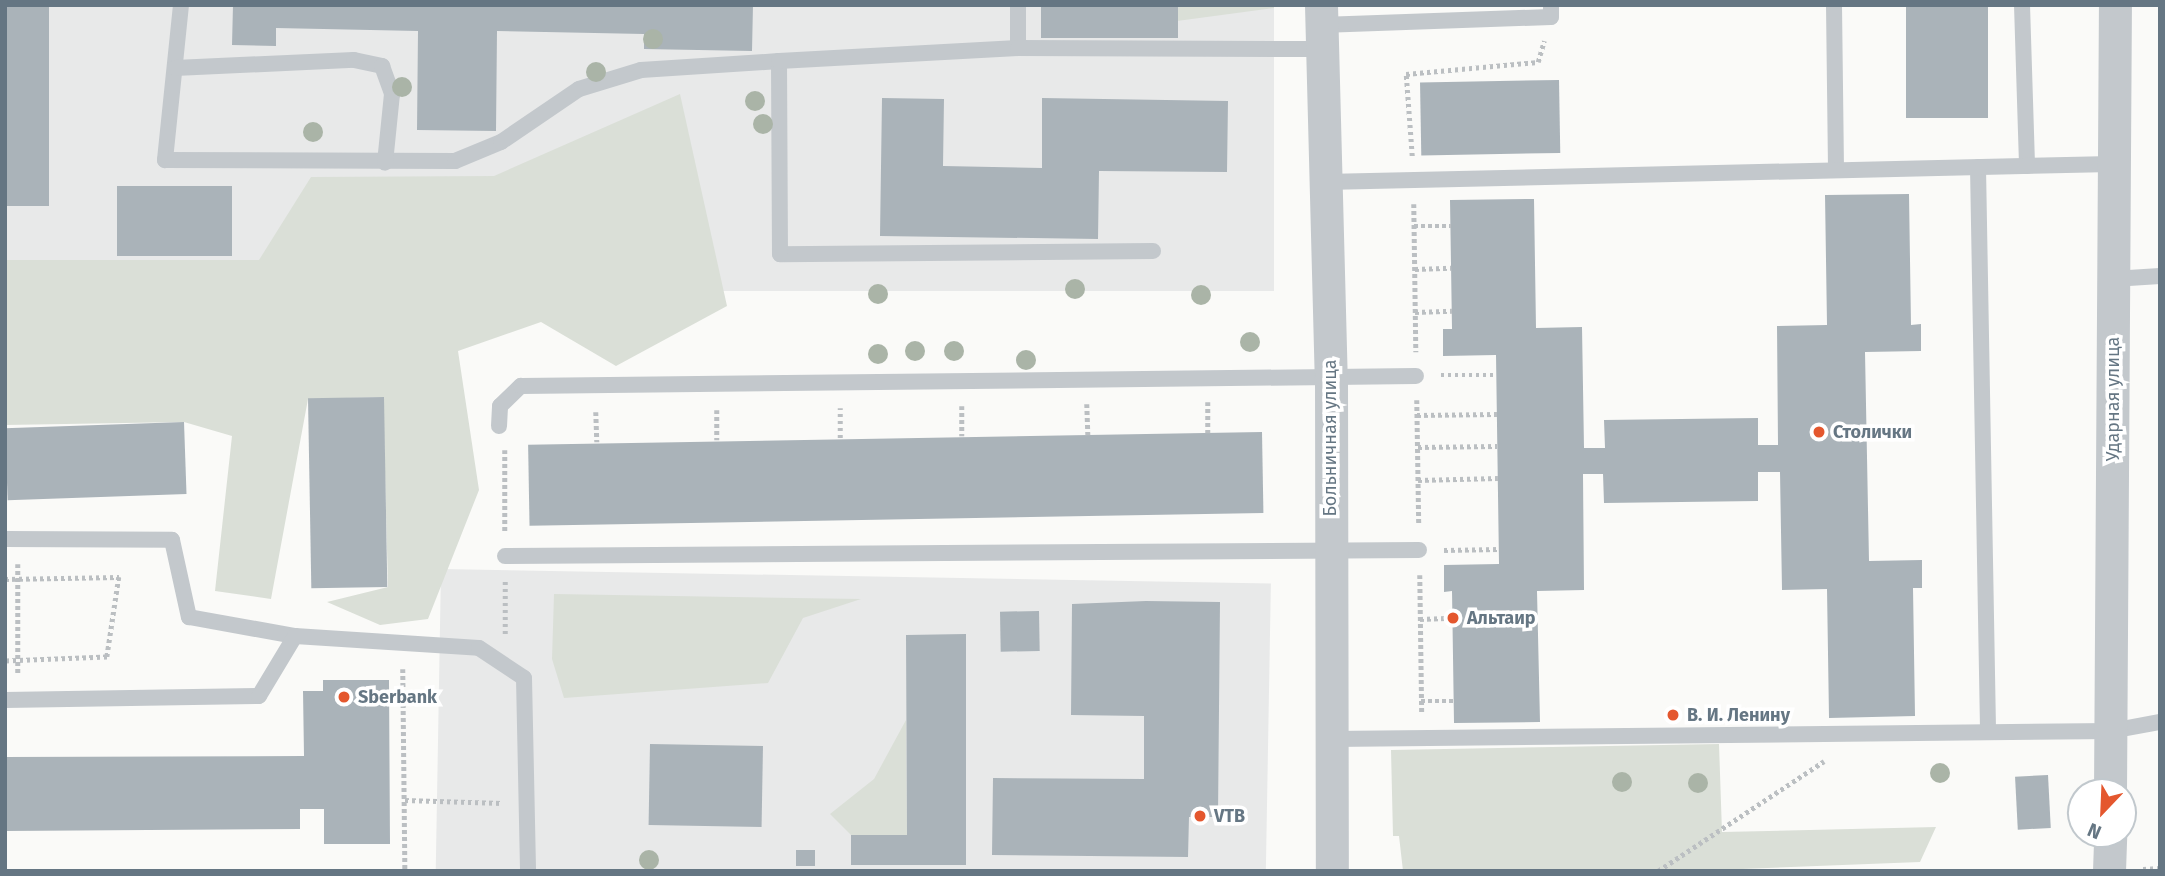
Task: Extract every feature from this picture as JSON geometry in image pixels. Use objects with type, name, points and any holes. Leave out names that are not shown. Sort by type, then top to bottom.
[{"type":"street","name":"Ударная улица","points":[[2110,778],[2115,5]]},
{"type":"street","name":"Больничная улица","points":[[1321,26],[1331,376],[1332,871]]},
{"type":"street","points":[[2109,848],[2109,871]]},
{"type":"lane","points":[[181,5],[165,160],[385,163],[455,162],[501,142],[579,89],[641,70],[1018,48],[1551,11]]},
{"type":"lane","points":[[1018,5],[1018,48]]},
{"type":"lane","points":[[1834,5],[1836,168]]},
{"type":"lane","points":[[2022,5],[2027,166]]},
{"type":"lane","points":[[175,68],[354,60],[382,66],[392,94],[385,163]]},
{"type":"lane","points":[[779,61],[780,254],[1153,251]]},
{"type":"lane","points":[[1325,182],[1836,168],[2112,164]]},
{"type":"lane","points":[[1978,167],[1988,731]]},
{"type":"lane","points":[[2113,279],[2160,276]]},
{"type":"lane","points":[[499,426],[500,406],[521,386],[1416,376]]},
{"type":"lane","points":[[5,539],[172,540],[189,617],[295,636],[478,648],[505,660],[524,678],[528,871]]},
{"type":"lane","points":[[505,556],[1330,553],[1419,550]]},
{"type":"lane","points":[[12,700],[259,696],[295,636]]},
{"type":"lane","points":[[1332,739],[2111,731],[2160,722]]},
{"type":"path","points":[[1422,738],[1413,179],[1406,74],[1538,62],[1551,11]]},
{"type":"path","points":[[1414,226],[1451,226]]},
{"type":"path","points":[[1415,269],[1451,268]]},
{"type":"path","points":[[1415,312],[1452,311]]},
{"type":"path","points":[[1416,376],[1496,375]]},
{"type":"path","points":[[1417,415],[1497,414]]},
{"type":"path","points":[[499,426],[505,451],[505,660]]},
{"type":"path","points":[[1418,447],[1497,446]]},
{"type":"path","points":[[1418,480],[1498,478]]},
{"type":"path","points":[[1419,550],[1499,549]]},
{"type":"path","points":[[12,700],[18,661],[18,556]]},
{"type":"path","points":[[5,579],[119,577],[107,657],[5,662]]},
{"type":"path","points":[[1420,619],[1453,618]]},
{"type":"path","points":[[403,643],[405,871]]},
{"type":"path","points":[[1421,701],[1454,701]]},
{"type":"path","points":[[1658,871],[1867,733]]},
{"type":"path","points":[[405,800],[526,803]]},
{"type":"shaded area","points":[[5,5],[1274,5],[1274,291],[5,291]]},
{"type":"shaded area","points":[[1178,5],[1274,5],[1274,8],[1177,21]]},
{"type":"shaded area","points":[[680,94],[727,306],[616,366],[541,322],[458,351],[479,490],[428,619],[380,625],[327,602],[388,587],[383,397],[308,399],[271,599],[215,591],[232,436],[184,422],[5,425],[5,260],[259,260],[311,177],[494,176]]},
{"type":"shaded area","points":[[441,569],[1271,583],[1266,871],[436,871]]},
{"type":"shaded area","points":[[554,594],[861,599],[803,618],[768,683],[564,698],[552,659]]},
{"type":"shaded area","points":[[906,720],[907,835],[851,835],[830,814],[874,779]]},
{"type":"shaded area","points":[[1719,744],[1722,832],[1936,827],[1920,862],[1692,871],[1403,871],[1399,836],[1393,836],[1391,750]]},
{"type":"building","points":[[5,5],[49,5],[49,206],[5,206]]},
{"type":"building","points":[[233,5],[753,5],[752,51],[644,49],[644,34],[497,31],[496,131],[417,130],[418,31],[276,28],[276,46],[232,45]]},
{"type":"building","points":[[1041,5],[1178,5],[1178,38],[1041,38]]},
{"type":"building","points":[[1906,5],[1988,5],[1988,118],[1906,118]]},
{"type":"building","points":[[1559,80],[1560,153],[1421,155],[1420,82]]},
{"type":"building","points":[[882,98],[944,99],[943,166],[1042,168],[1042,98],[1228,101],[1227,172],[1099,171],[1098,239],[880,236]]},
{"type":"building","points":[[117,186],[232,186],[232,256],[117,256]]},
{"type":"building","points":[[1909,194],[1911,325],[1921,324],[1921,351],[1865,352],[1869,561],[1922,560],[1922,588],[1913,588],[1915,716],[1829,718],[1827,589],[1782,590],[1780,472],[1758,472],[1758,501],[1604,503],[1603,474],[1583,474],[1584,590],[1537,591],[1540,722],[1454,723],[1452,591],[1444,592],[1444,565],[1499,564],[1496,355],[1443,356],[1443,329],[1452,329],[1450,200],[1534,199],[1536,328],[1582,327],[1584,448],[1605,448],[1604,420],[1758,418],[1758,445],[1778,445],[1777,326],[1827,325],[1825,195]]},
{"type":"building","points":[[384,397],[387,587],[311,588],[308,398]]},
{"type":"building","points":[[184,422],[187,494],[8,500],[5,428]]},
{"type":"building","points":[[1262,432],[1263,513],[530,526],[528,445]]},
{"type":"building","points":[[1220,602],[1218,817],[1189,817],[1188,857],[992,855],[993,778],[1144,779],[1144,716],[1071,715],[1072,604]]},
{"type":"building","points":[[1039,611],[1040,651],[1001,652],[1000,612]]},
{"type":"building","points":[[966,634],[966,865],[851,865],[851,835],[907,835],[906,635]]},
{"type":"building","points":[[323,680],[389,680],[390,844],[324,844],[324,809],[300,809],[300,829],[5,831],[5,757],[304,756],[303,691],[323,691]]},
{"type":"building","points":[[650,744],[763,746],[762,827],[649,825]]},
{"type":"building","points":[[2048,775],[2051,828],[2018,830],[2015,777]]},
{"type":"building","points":[[796,850],[815,850],[815,866],[796,866]]},
{"type":"place","name":"Столички","points":[[1819,432]]},
{"type":"place","name":"Альтаир","points":[[1453,618]]},
{"type":"place","name":"Sberbank","points":[[344,697]]},
{"type":"place","name":"В. И. Ленину","points":[[1673,715]]},
{"type":"place","name":"VTB","points":[[1200,816]]}]
